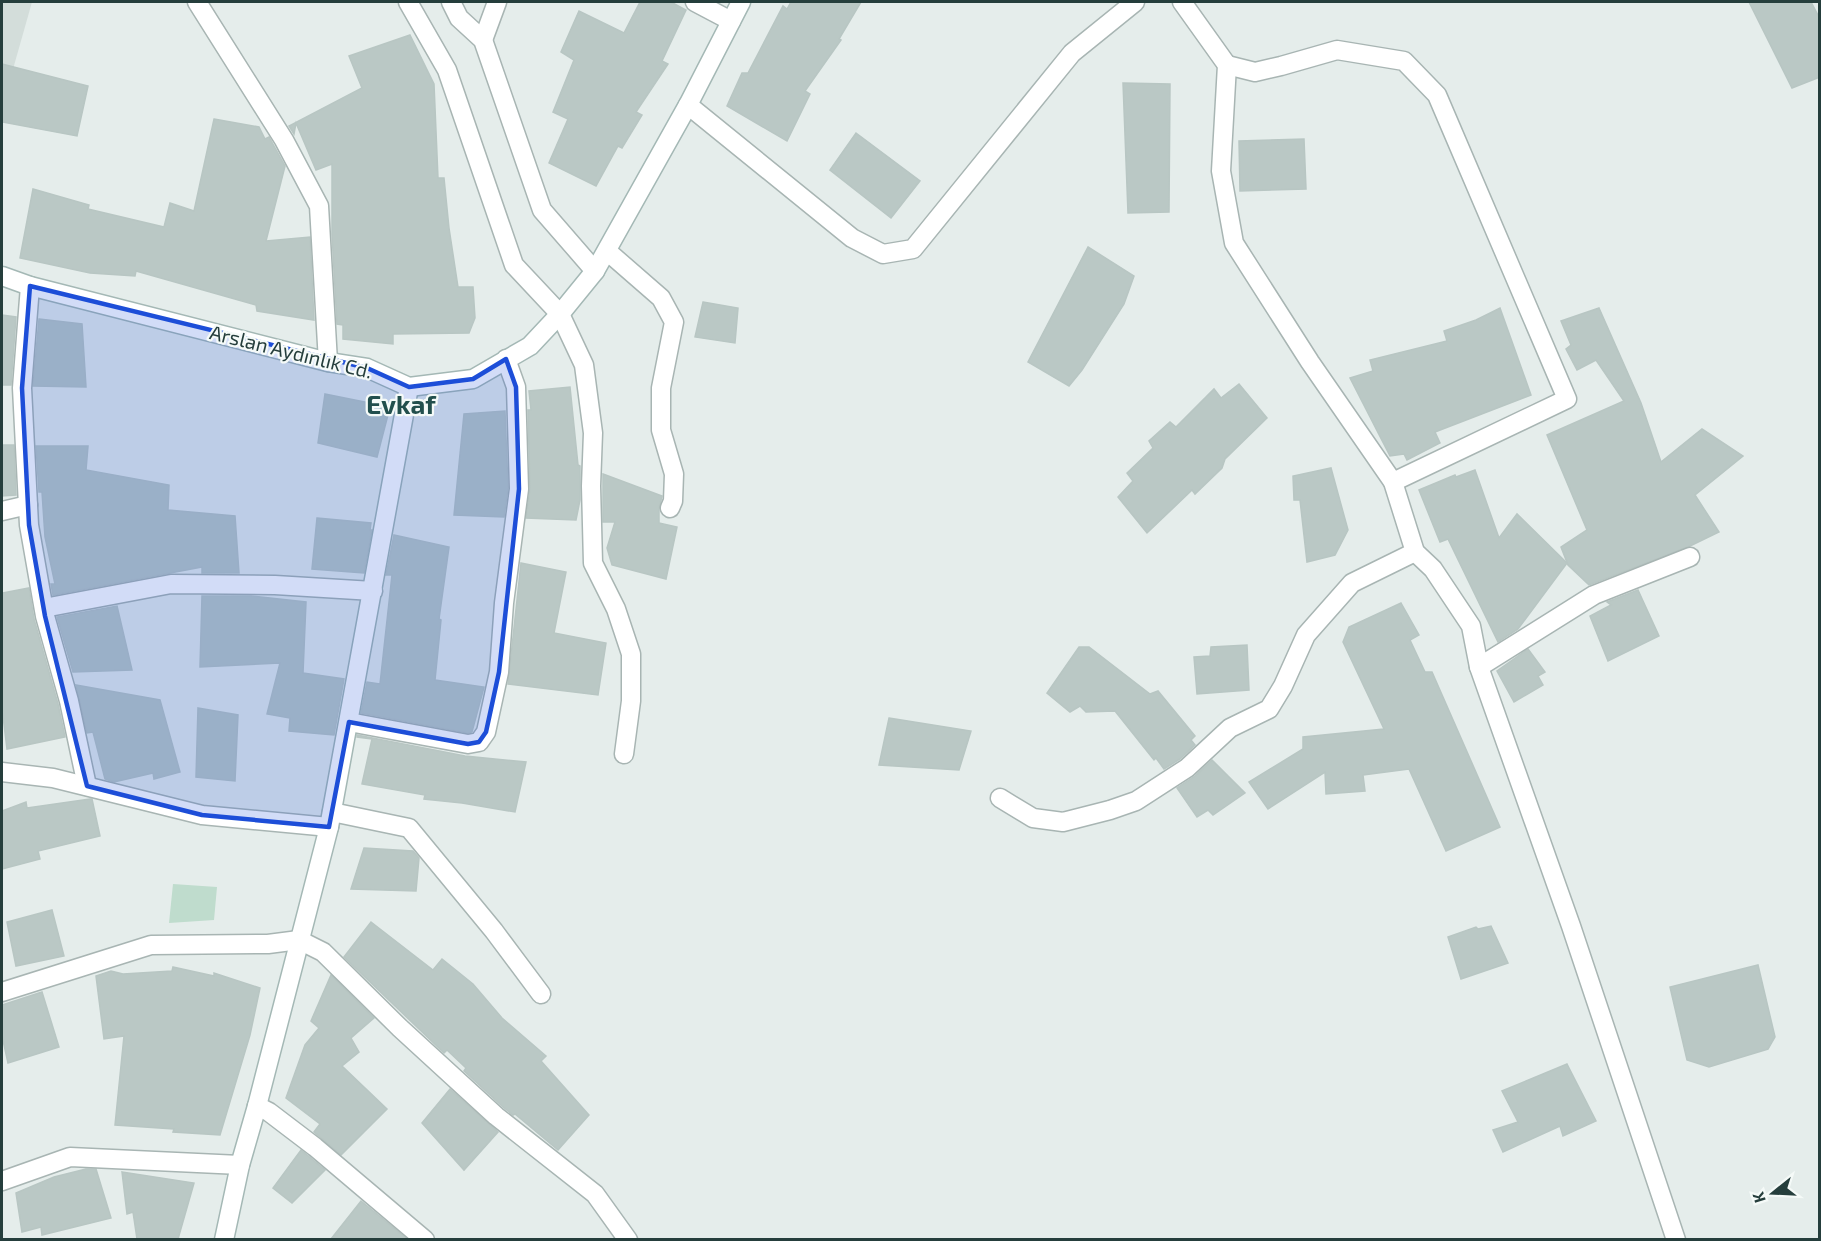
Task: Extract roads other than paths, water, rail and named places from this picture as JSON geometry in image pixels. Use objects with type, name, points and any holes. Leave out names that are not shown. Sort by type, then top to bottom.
[{"type":"street","points":[[197,2],[284,140],[319,206],[328,362]]},
{"type":"street","points":[[408,2],[447,70],[514,265],[560,314],[584,365],[593,433],[591,486],[593,563],[616,609],[631,654],[631,701],[624,753]]},
{"type":"street","points":[[451,2],[459,18],[483,40],[542,210],[595,271]]},
{"type":"street","points":[[483,40],[497,2]]},
{"type":"street","points":[[695,2],[731,21]]},
{"type":"street","points":[[224,1239],[240,1165],[331,820],[409,387],[473,379],[530,346],[560,314],[595,271],[688,105],[741,2]]},
{"type":"street","points":[[688,105],[852,238],[883,254],[912,249],[1072,53],[1135,2]]},
{"type":"street","points":[[1182,2],[1227,65],[1221,171],[1234,243],[1310,362],[1393,482],[1415,552],[1433,569],[1471,626],[1479,667],[1571,926],[1676,1239]]},
{"type":"street","points":[[1227,65],[1255,72],[1337,50],[1404,61],[1437,95],[1567,399],[1393,482]]},
{"type":"street","points":[[607,250],[661,298],[674,322],[661,388],[661,430],[674,474],[673,501],[670,508]]},
{"type":"street","name":"Arslan Aydınlık Cd.","points":[[2,276],[30,286],[328,362],[367,368],[409,387]]},
{"type":"street","points":[[30,286],[22,388],[29,525],[44,608],[69,701],[87,786]]},
{"type":"street","points":[[349,722],[468,744],[480,742],[486,732],[498,672],[504,603],[519,489],[516,387],[506,359]]},
{"type":"street","points":[[2,511],[28,505]]},
{"type":"street","points":[[1000,798],[1033,818],[1063,822],[1136,801],[1187,768],[1230,728],[1269,709],[1283,686],[1306,635],[1352,583],[1415,552]]},
{"type":"street","points":[[1479,667],[1594,595],[1690,557]]},
{"type":"street","points":[[44,608],[171,585],[275,585],[373,591]]},
{"type":"street","points":[[2,772],[52,778],[202,815],[331,820],[410,828],[541,993]]},
{"type":"street","points":[[2,986],[151,945],[268,944],[299,940],[323,952],[400,1028],[496,1116],[595,1194],[628,1239]]},
{"type":"street","points":[[257,1106],[269,1112],[315,1147],[425,1239]]},
{"type":"street","points":[[2,1181],[70,1157],[240,1165]]},
{"type":"district","name":"Evkaf","points":[[401,405]]}]
